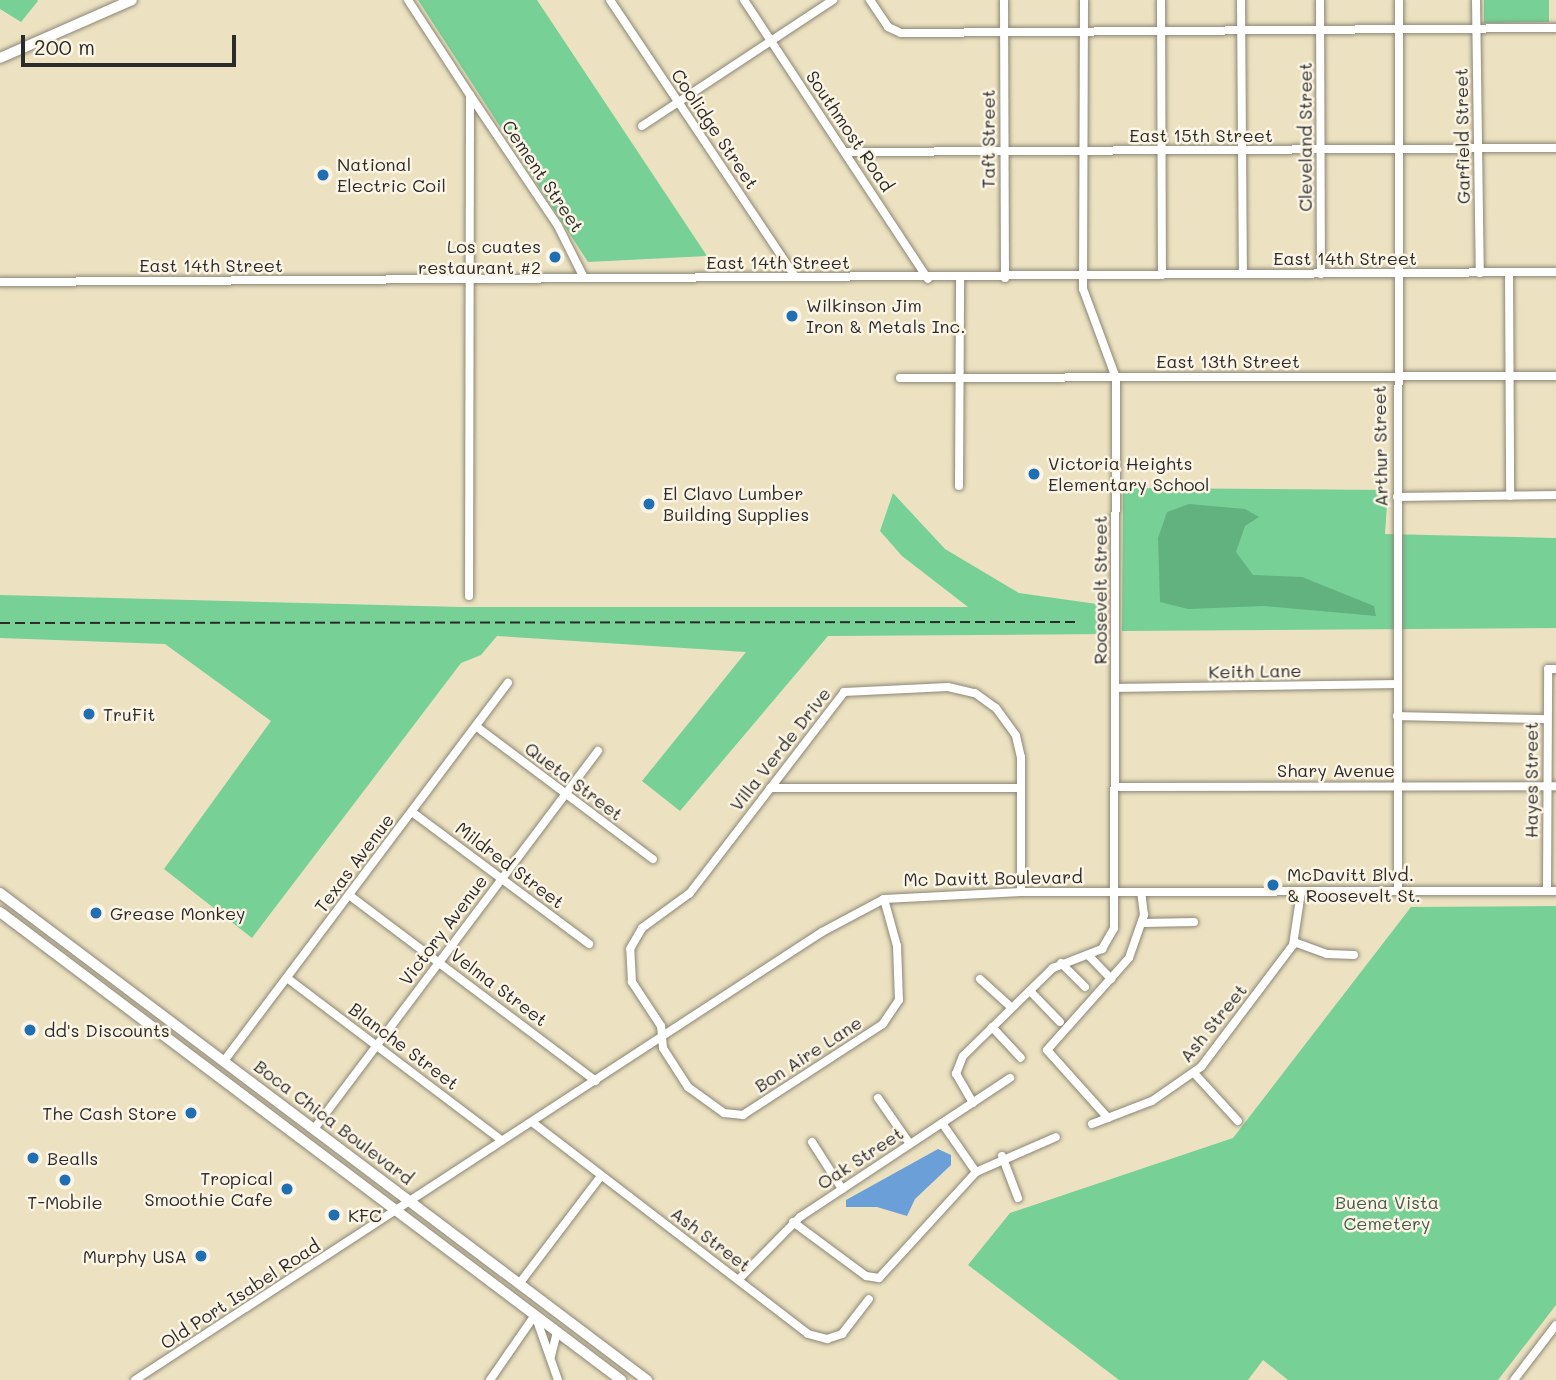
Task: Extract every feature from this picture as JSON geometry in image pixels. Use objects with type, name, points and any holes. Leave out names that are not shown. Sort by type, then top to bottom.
[{"type":"main road","points":[[0,58],[132,0]]},
{"type":"main road","name":"Boca Chica Boulevard","points":[[0,893],[648,1380]]},
{"type":"main road","name":"Boca Chica Boulevard","points":[[0,912],[621,1380]]},
{"type":"street","name":"Cement Street","points":[[408,0],[558,226],[584,278]]},
{"type":"street","name":"Coolidge Street","points":[[610,0],[794,276]]},
{"type":"street","name":"Southmost Road","points":[[744,0],[928,279]]},
{"type":"street","points":[[642,126],[833,0]]},
{"type":"street","points":[[870,0],[883,19],[901,33],[1556,28]]},
{"type":"street","name":"Taft Street","points":[[1004,0],[1005,278]]},
{"type":"street","name":"Roosevelt Street","points":[[1084,0],[1083,289],[1116,378],[1116,892],[1109,940],[1089,956]]},
{"type":"street","points":[[1161,0],[1162,275]]},
{"type":"street","points":[[1241,0],[1243,274]]},
{"type":"street","name":"Cleveland Street","points":[[1320,0],[1321,274]]},
{"type":"street","name":"Arthur Street","points":[[1398,891],[1394,376],[1400,149],[1399,0]]},
{"type":"street","name":"Garfield Street","points":[[1476,0],[1480,273]]},
{"type":"street","points":[[470,94],[470,596]]},
{"type":"street","name":"East 15th Street","points":[[846,152],[1556,149]]},
{"type":"street","points":[[1509,272],[1512,375],[1510,496]]},
{"type":"street","name":"East 14th Street","points":[[0,282],[794,276],[960,279],[1084,275],[1556,272]]},
{"type":"street","points":[[959,486],[960,279]]},
{"type":"street","name":"East 13th Street","points":[[900,378],[1556,376]]},
{"type":"street","points":[[1397,496],[1556,495]]},
{"type":"street","name":"Hayes Street","points":[[1551,891],[1552,786],[1546,719],[1552,669]]},
{"type":"street","name":"Texas Avenue","points":[[224,1061],[508,683]]},
{"type":"street","name":"Keith Lane","points":[[1115,688],[1396,684]]},
{"type":"street","name":"Villa Verde Drive","points":[[664,1036],[632,982],[630,949],[642,928],[690,893],[844,692],[885,686],[948,687],[988,701],[1016,736],[1021,788],[1021,892]]},
{"type":"street","points":[[1397,716],[1546,719]]},
{"type":"street","name":"Queta Street","points":[[477,727],[653,859]]},
{"type":"street","name":"Victory Avenue","points":[[314,1129],[598,751]]},
{"type":"street","name":"Shary Avenue","points":[[1116,787],[1552,786]]},
{"type":"street","points":[[770,788],[1021,788]]},
{"type":"street","name":"Mildred Street","points":[[412,812],[589,944]]},
{"type":"street","name":"Ash Street","points":[[1092,1124],[1152,1101],[1194,1073],[1294,942],[1301,891]]},
{"type":"street","name":"Mc Davitt Boulevard","points":[[396,1210],[664,1036],[884,899],[1021,892],[1551,891]]},
{"type":"street","points":[[1108,1118],[1048,1050],[1129,958],[1143,923],[1142,892]]},
{"type":"street","name":"Velma Street","points":[[349,895],[596,1081]]},
{"type":"street","name":"Bon Aire Lane","points":[[664,1036],[663,1048],[688,1087],[724,1113],[743,1115],[892,1013],[899,964],[884,899]]},
{"type":"street","points":[[1143,923],[1194,922]]},
{"type":"street","points":[[1294,942],[1327,954],[1354,955]]},
{"type":"street","points":[[973,1103],[956,1068],[992,1027],[1061,963],[1089,956],[1111,979]]},
{"type":"street","points":[[1061,963],[1085,987]]},
{"type":"street","name":"Blanche Street","points":[[287,978],[501,1140]]},
{"type":"street","points":[[980,979],[1012,1008]]},
{"type":"street","points":[[1030,991],[1060,1022]]},
{"type":"street","points":[[992,1027],[1021,1058]]},
{"type":"street","points":[[1194,1073],[1238,1121]]},
{"type":"street","name":"Oak Street","points":[[739,1279],[793,1222],[1010,1078]]},
{"type":"street","points":[[878,1098],[910,1144]]},
{"type":"street","name":"Ash Street","points":[[532,1122],[808,1334],[827,1339],[842,1334],[869,1299]]},
{"type":"street","points":[[943,1123],[976,1172]]},
{"type":"street","points":[[793,1222],[866,1276],[879,1278],[976,1172],[1002,1156],[1056,1137]]},
{"type":"street","points":[[812,1142],[842,1189]]},
{"type":"street","points":[[1002,1156],[1018,1198]]},
{"type":"street","points":[[519,1284],[601,1176]]},
{"type":"street","name":"Old Port Isabel Road","points":[[135,1380],[396,1210]]},
{"type":"street","points":[[534,1315],[558,1380]]},
{"type":"street","points":[[490,1380],[534,1315]]},
{"type":"street","points":[[1514,1380],[1556,1325]]},
{"type":"street","points":[[551,1356],[557,1332]]},
{"type":"street","points":[[517,1342],[541,1337]]},
{"type":"green space","points":[[0,0],[38,1],[21,22],[0,9]]},
{"type":"green space","points":[[418,0],[537,0],[707,256],[588,262]]},
{"type":"green space","points":[[1484,0],[1549,0],[1549,22],[1484,23]]},
{"type":"green space","points":[[1123,488],[1388,490],[1385,534],[1556,538],[1556,628],[1122,631]]},
{"type":"green space","points":[[893,493],[945,549],[1019,593],[1104,605],[1106,634],[828,636],[680,811],[642,781],[746,652],[497,636],[481,655],[461,663],[252,938],[164,869],[271,721],[165,644],[0,638],[0,595],[460,607],[968,607],[902,556],[880,531]]},
{"type":"green space","points":[[1189,504],[1245,509],[1259,517],[1245,526],[1236,552],[1253,575],[1302,577],[1374,606],[1376,616],[1264,606],[1188,609],[1160,602],[1158,538],[1167,512]]},
{"type":"green space","name":"Buena Vista Cemetery","points":[[1556,906],[1556,1305],[1498,1380],[1288,1380],[1263,1360],[1248,1380],[1119,1380],[968,1265],[1010,1213],[1233,1138],[1411,907]]},
{"type":"water","points":[[938,1149],[951,1155],[951,1165],[915,1199],[907,1216],[877,1207],[846,1207],[846,1200]]},
{"type":"railway","points":[[0,623],[1077,622]]},
{"type":"place","name":"National Electric Coil","points":[[323,175]]},
{"type":"place","name":"Los cuates restaurant #2","points":[[555,257]]},
{"type":"place","name":"Wilkinson Jim Iron & Metals Inc.","points":[[792,316]]},
{"type":"place","name":"Victoria Heights Elementary School","points":[[1034,474]]},
{"type":"place","name":"El Clavo Lumber Building Supplies","points":[[649,504]]},
{"type":"place","name":"TruFit","points":[[89,714]]},
{"type":"place","name":"McDavitt Blvd. & Roosevelt St.","points":[[1273,885]]},
{"type":"place","name":"Grease Monkey","points":[[96,913]]},
{"type":"place","name":"dd's Discounts","points":[[30,1030]]},
{"type":"place","name":"The Cash Store","points":[[191,1113]]},
{"type":"place","name":"Bealls","points":[[33,1158]]},
{"type":"place","name":"T-Mobile","points":[[65,1180]]},
{"type":"place","name":"Tropical Smoothie Cafe","points":[[287,1189]]},
{"type":"place","name":"KFC","points":[[334,1215]]},
{"type":"place","name":"Murphy USA","points":[[201,1256]]}]
